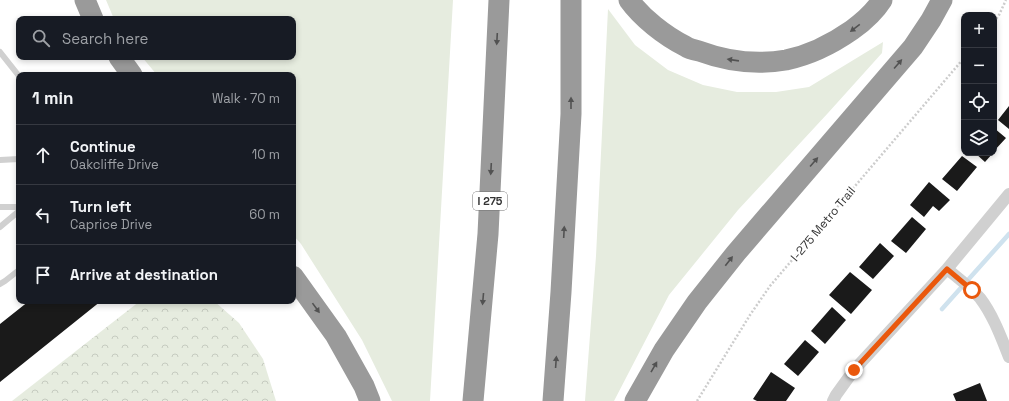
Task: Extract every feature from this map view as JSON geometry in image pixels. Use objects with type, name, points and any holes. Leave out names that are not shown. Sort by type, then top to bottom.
[{"type":"highway","points":[[85,0],[92,16]]},
{"type":"highway","name":"I 275","points":[[473,401],[488,234],[499,0]]},
{"type":"highway","points":[[553,401],[571,114],[571,0]]},
{"type":"highway","points":[[629,0],[646,19],[667,36],[686,47],[712,56],[735,60],[763,62],[786,60],[812,52],[840,39],[861,23],[880,4],[882,0]]},
{"type":"highway","points":[[635,401],[664,350],[697,302],[736,253],[913,47],[942,0]]},
{"type":"highway","points":[[121,60],[130,72]]},
{"type":"highway","points":[[296,280],[336,336],[364,386],[370,401]]},
{"type":"street","points":[[833,401],[854,370],[947,269],[1009,194]]},
{"type":"street","points":[[947,269],[972,290],[988,310],[1009,357]]},
{"type":"lane","points":[[0,52],[16,72]]},
{"type":"lane","points":[[0,160],[16,159]]},
{"type":"lane","points":[[0,207],[16,207]]},
{"type":"lane","points":[[0,227],[16,214]]},
{"type":"lane","points":[[0,284],[16,272]]},
{"type":"path","points":[[997,18],[1006,0]]},
{"type":"path","name":"I-275 Metro Trail","points":[[697,401],[750,315],[770,286],[961,62]]},
{"type":"green space","points":[[106,0],[453,0],[430,401],[392,401],[362,340],[296,238],[296,72],[154,72],[144,60],[296,60],[296,16],[113,16]]},
{"type":"green space","points":[[608,9],[635,45],[668,70],[703,85],[737,92],[776,92],[809,87],[883,42],[882,53],[738,210],[669,295],[614,401],[585,401],[596,256]]},
{"type":"green space","points":[[136,304],[217,304],[239,323],[263,359],[276,401],[12,401]]},
{"type":"building","points":[[1009,106],[1009,129],[998,120]]},
{"type":"building","points":[[997,130],[1006,138],[997,148]]},
{"type":"building","points":[[962,156],[977,167],[957,191],[942,179]]},
{"type":"building","points":[[978,156],[990,156],[985,162]]},
{"type":"building","points":[[929,182],[950,200],[939,211],[933,206],[924,217],[910,205]]},
{"type":"building","points":[[912,217],[926,229],[906,253],[891,241]]},
{"type":"building","points":[[880,243],[894,256],[873,279],[859,267]]},
{"type":"building","points":[[850,272],[872,290],[851,314],[829,295]]},
{"type":"building","points":[[25,304],[97,304],[0,382],[0,324]]},
{"type":"building","points":[[832,307],[846,320],[825,344],[811,331]]},
{"type":"building","points":[[805,340],[819,352],[798,376],[784,364]]},
{"type":"building","points":[[771,372],[795,388],[786,401],[757,401],[753,399]]},
{"type":"building","points":[[980,383],[987,401],[956,401],[953,394]]},
{"type":"waterway","points":[[942,309],[1009,234]]},
{"type":"route","points":[[854,370],[947,269],[972,290]]}]
